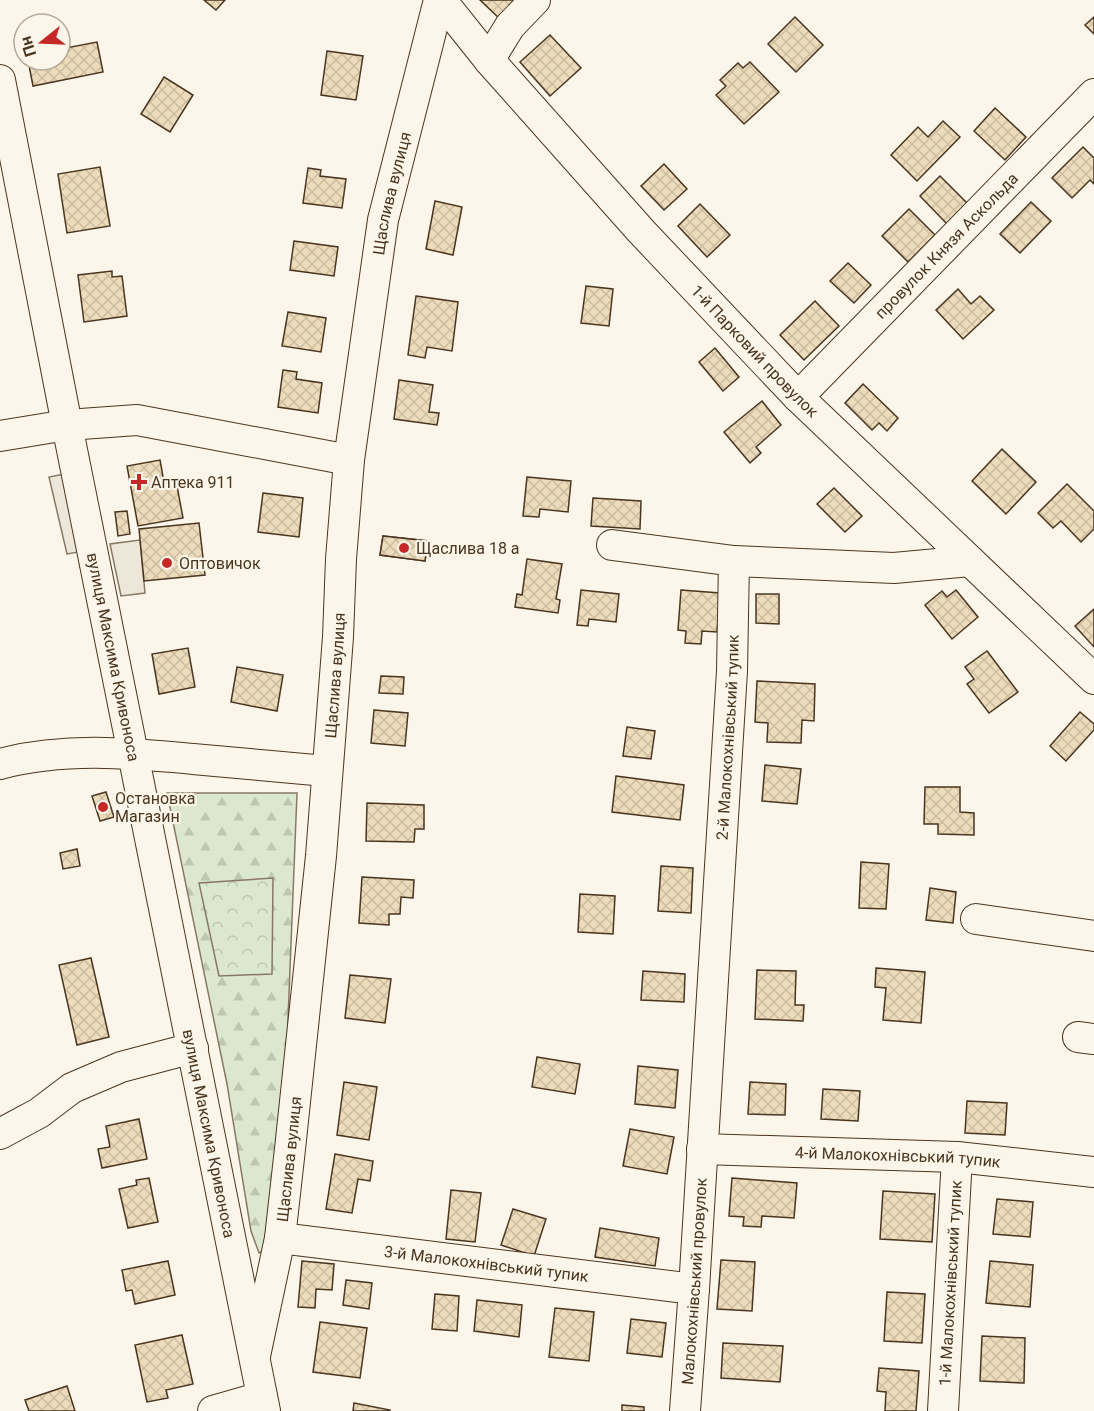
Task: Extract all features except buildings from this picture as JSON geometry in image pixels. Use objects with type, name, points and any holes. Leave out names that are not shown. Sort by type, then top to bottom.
[{"type":"street","name":"1-й Парковий провулок","points":[[440,0],[489,60],[641,231],[798,397],[1094,679]]},
{"type":"street","name":"Щаслива вулиця","points":[[255,1356],[280,1238],[321,856],[349,460],[383,220],[440,0]]},
{"type":"street","points":[[489,60],[510,26],[535,0]]},
{"type":"street","name":"вулиця Максима Кривоноса","points":[[0,80],[3,113],[264,1404]]},
{"type":"street","name":"провулок Князя Аскольда","points":[[798,397],[1094,94]]},
{"type":"street","points":[[0,436],[67,425],[136,420],[349,460]]},
{"type":"street","points":[[612,545],[734,561],[894,568],[970,561]]},
{"type":"street","name":"2-й Малокохнівський тупик","points":[[702,1149],[732,671],[734,561]]},
{"type":"street","points":[[0,764],[28,756],[77,752],[134,753],[326,771]]},
{"type":"street","points":[[976,919],[1094,936]]},
{"type":"street","points":[[0,1134],[39,1113],[72,1088],[121,1067],[192,1048]]},
{"type":"street","name":"4-й Малокохнівський тупик","points":[[702,1149],[957,1156],[1094,1172]]},
{"type":"street","name":"Малокохнівський провулок","points":[[685,1411],[702,1149]]},
{"type":"street","name":"1-й Малокохнівський тупик","points":[[943,1411],[957,1156]]},
{"type":"street","name":"3-й Малокохнівський тупик","points":[[280,1238],[694,1289]]},
{"type":"street","points":[[213,1411],[264,1404]]},
{"type":"green space","points":[[167,793],[297,793],[287,1045],[268,1248],[259,1253],[251,1231],[227,1084]]},
{"type":"green space","points":[[273,878],[272,974],[219,976],[199,883]]},
{"type":"shaded area","points":[[70,473],[85,551],[67,554],[49,477]]},
{"type":"shaded area","points":[[140,540],[145,593],[121,596],[110,544]]},
{"type":"place","name":"Аптека 911","points":[[139,482]]},
{"type":"place","name":"Щаслива 18 а","points":[[404,548]]},
{"type":"place","name":"Оптовичок","points":[[167,563]]},
{"type":"place","name":"Остановка Магазин","points":[[103,807]]}]
